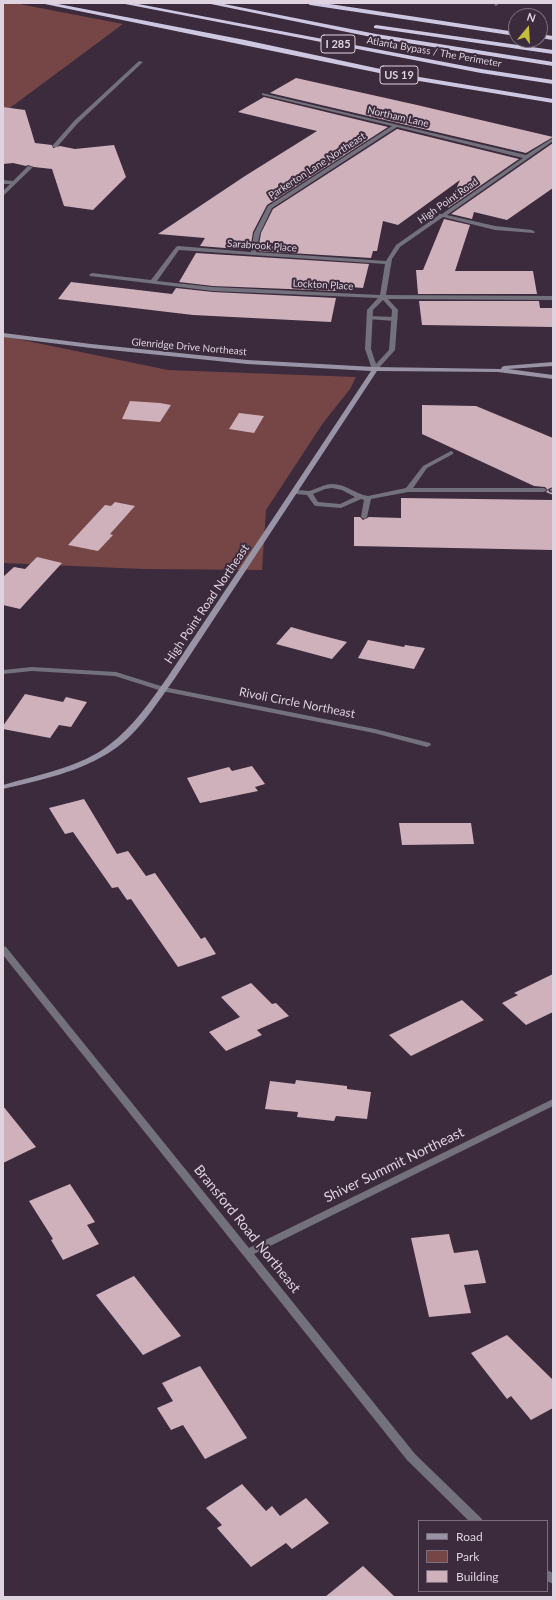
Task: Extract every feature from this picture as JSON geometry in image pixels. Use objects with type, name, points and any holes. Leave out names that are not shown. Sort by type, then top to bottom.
[{"type":"highway","name":"US 19","points":[[43,3],[245,42],[413,78],[553,102]]},
{"type":"highway","name":"Atlanta Bypass / The Perimeter","points":[[123,3],[481,71],[553,82]]},
{"type":"highway","name":"Atlanta Bypass / The Perimeter","points":[[209,3],[376,36],[553,64]]},
{"type":"highway","points":[[221,3],[389,30],[553,52]]},
{"type":"highway","points":[[310,3],[508,33]]},
{"type":"highway","points":[[245,42],[354,69],[553,109]]},
{"type":"street","points":[[55,146],[76,122],[142,62]]},
{"type":"street","name":"Northam Lane","points":[[264,94],[527,157]]},
{"type":"street","name":"Parkerton Lane Northeast","points":[[253,254],[257,233],[270,207],[396,126]]},
{"type":"street","name":"High Point Road","points":[[383,297],[388,259],[398,246],[553,139]]},
{"type":"street","points":[[3,194],[30,167]]},
{"type":"street","points":[[3,182],[14,183]]},
{"type":"street","points":[[441,215],[495,228],[532,232]]},
{"type":"street","name":"Sarabrook Place","points":[[153,282],[178,248],[388,263]]},
{"type":"street","name":"Lockton Place","points":[[92,275],[213,289],[383,297],[553,298]]},
{"type":"street","points":[[383,297],[395,310],[392,350],[375,369],[368,349],[369,318],[370,310],[383,297]]},
{"type":"street","points":[[369,318],[394,319]]},
{"type":"street","name":"Glenridge Drive Northeast","points":[[3,335],[191,356],[375,369],[498,370]]},
{"type":"street","points":[[498,370],[553,364]]},
{"type":"street","name":"High Point Road Northeast","points":[[3,787],[60,771],[86,761],[110,748],[131,732],[296,492],[375,369]]},
{"type":"street","points":[[498,370],[553,377]]},
{"type":"street","points":[[408,490],[425,467],[451,453]]},
{"type":"street","points":[[296,492],[310,494],[327,486],[345,487],[360,497],[368,498],[408,490],[544,490]]},
{"type":"street","points":[[310,494],[316,504],[341,506],[360,497]]},
{"type":"street","points":[[364,517],[368,498]]},
{"type":"street","name":"Rivoli Circle Northeast","points":[[3,672],[32,669],[116,674],[162,689],[375,731],[427,745]]},
{"type":"street","name":"Bransford Road Northeast","points":[[3,949],[411,1456],[476,1520]]},
{"type":"street","name":"Shiver Summit Northeast","points":[[247,1253],[553,1102]]},
{"type":"green space","points":[[3,3],[14,3],[123,24],[3,113]]},
{"type":"green space","points":[[3,336],[168,370],[356,377],[350,389],[323,423],[266,510],[262,570],[144,569],[3,563]]},
{"type":"building","points":[[296,78],[553,137],[526,153],[270,93]]},
{"type":"building","points":[[264,97],[388,127],[267,205],[253,232],[250,250],[200,246],[205,238],[158,234],[245,176],[317,131],[238,112]]},
{"type":"building","points":[[3,107],[25,110],[35,143],[52,145],[53,148],[60,146],[75,149],[114,145],[126,177],[93,210],[64,206],[52,169],[13,163],[3,164]]},
{"type":"building","points":[[397,129],[519,159],[448,208],[460,180],[398,225],[383,221],[377,251],[373,251],[371,258],[258,251],[261,233],[273,209]]},
{"type":"building","points":[[553,143],[553,188],[507,220],[474,212],[472,219],[451,214]]},
{"type":"building","points":[[444,219],[470,225],[455,271],[533,271],[537,294],[418,294],[416,270],[423,270]]},
{"type":"building","points":[[196,253],[369,264],[363,288],[339,286],[338,291],[213,286],[179,282]]},
{"type":"building","points":[[71,282],[172,294],[176,288],[213,292],[336,298],[331,322],[193,315],[58,299]]},
{"type":"building","points":[[419,301],[539,301],[540,308],[553,308],[553,327],[422,325]]},
{"type":"building","points":[[130,401],[171,405],[160,422],[122,419]]},
{"type":"building","points":[[422,405],[476,406],[553,438],[553,487],[548,489],[549,492],[553,493],[553,495],[546,492],[548,490],[545,487],[534,486],[422,434]]},
{"type":"building","points":[[239,413],[264,416],[254,433],[229,429]]},
{"type":"building","points":[[401,498],[553,500],[553,550],[354,546],[354,517],[360,517],[363,520],[369,517],[401,518]]},
{"type":"building","points":[[115,502],[135,506],[110,534],[113,535],[98,551],[68,545],[105,505],[111,506]]},
{"type":"building","points":[[37,557],[62,563],[20,609],[3,605],[3,577],[14,567],[25,569]]},
{"type":"building","points":[[291,627],[347,642],[332,659],[276,644]]},
{"type":"building","points":[[368,640],[404,647],[405,645],[425,648],[414,669],[358,658]]},
{"type":"building","points":[[25,694],[63,702],[66,697],[87,702],[71,727],[59,725],[50,738],[3,729],[3,726]]},
{"type":"building","points":[[252,766],[265,784],[255,787],[258,791],[200,803],[187,778],[229,767],[232,771]]},
{"type":"building","points":[[84,799],[117,854],[128,851],[146,876],[155,873],[201,939],[205,937],[216,954],[178,967],[131,899],[127,900],[118,887],[112,888],[73,832],[65,834],[49,808]]},
{"type":"building","points":[[399,823],[471,823],[474,844],[402,845]]},
{"type":"building","points":[[553,974],[553,1012],[526,1025],[502,1003],[518,995],[514,993]]},
{"type":"building","points":[[251,983],[272,1004],[276,1003],[289,1016],[257,1030],[262,1035],[226,1051],[209,1032],[240,1017],[221,997]]},
{"type":"building","points":[[462,1000],[484,1020],[411,1056],[389,1035]]},
{"type":"building","points":[[296,1080],[347,1086],[347,1089],[371,1092],[367,1119],[336,1116],[334,1121],[297,1117],[298,1112],[265,1109],[270,1081],[295,1084]]},
{"type":"building","points":[[3,1106],[36,1147],[3,1163]]},
{"type":"building","points":[[70,1184],[95,1222],[87,1225],[99,1244],[63,1260],[51,1240],[53,1239],[29,1201]]},
{"type":"building","points":[[449,1234],[454,1253],[478,1250],[486,1283],[464,1285],[471,1313],[429,1317],[411,1238]]},
{"type":"building","points":[[134,1276],[181,1336],[143,1355],[96,1295]]},
{"type":"building","points":[[507,1335],[553,1380],[553,1408],[531,1420],[511,1396],[507,1399],[471,1353]]},
{"type":"building","points":[[200,1366],[247,1438],[205,1459],[183,1425],[171,1430],[157,1408],[173,1401],[162,1383]]},
{"type":"building","points":[[242,1484],[266,1511],[272,1506],[280,1516],[306,1498],[329,1523],[292,1549],[286,1543],[251,1567],[217,1528],[222,1525],[206,1508]]},
{"type":"building","points":[[363,1566],[395,1597],[325,1597]]}]
